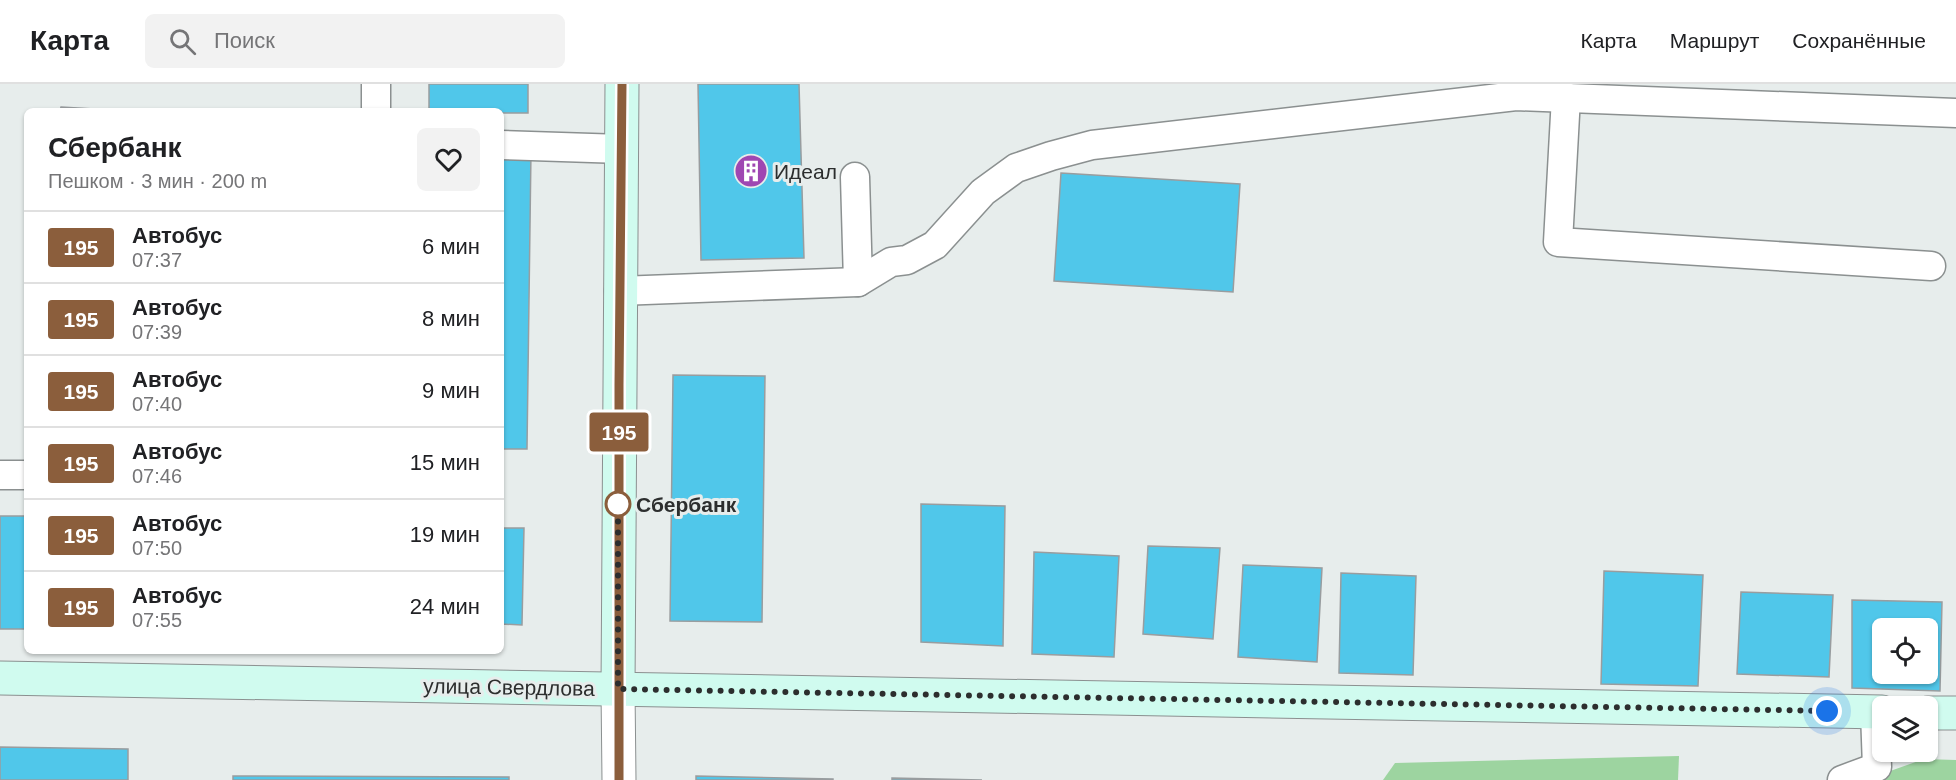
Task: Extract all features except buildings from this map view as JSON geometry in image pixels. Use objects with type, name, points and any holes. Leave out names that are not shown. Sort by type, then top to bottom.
[{"type":"main road","points":[[618,689],[622,84]]},
{"type":"main road","name":"улица Свердлова","points":[[0,678],[1872,712]]},
{"type":"main road","points":[[1938,712],[1956,713]]},
{"type":"street","points":[[618,689],[619,780]]},
{"type":"lane","points":[[376,84],[376,108]]},
{"type":"lane","points":[[619,291],[858,282],[891,262],[907,260],[935,245],[983,192],[1016,168],[1092,146],[1338,115],[1516,96],[1956,113]]},
{"type":"lane","points":[[1566,97],[1558,242],[1931,266]]},
{"type":"lane","points":[[504,146],[622,149]]},
{"type":"lane","points":[[855,177],[858,282]]},
{"type":"lane","points":[[0,475],[24,474]]},
{"type":"lane","points":[[1842,780],[1877,767],[1877,762]]},
{"type":"green space","points":[[1679,756],[1678,780],[1383,780],[1395,763]]},
{"type":"green space","points":[[1956,760],[1956,780],[1865,780],[1916,762]]},
{"type":"bus line","name":"195","points":[[619,780],[619,291],[622,84]]},
{"type":"place","name":"Идеал","points":[[751,171]]},
{"type":"place","name":"Сбербанк","points":[[618,504]]},
{"type":"route","points":[[618,504],[618,502],[618,689],[1827,711]]}]
